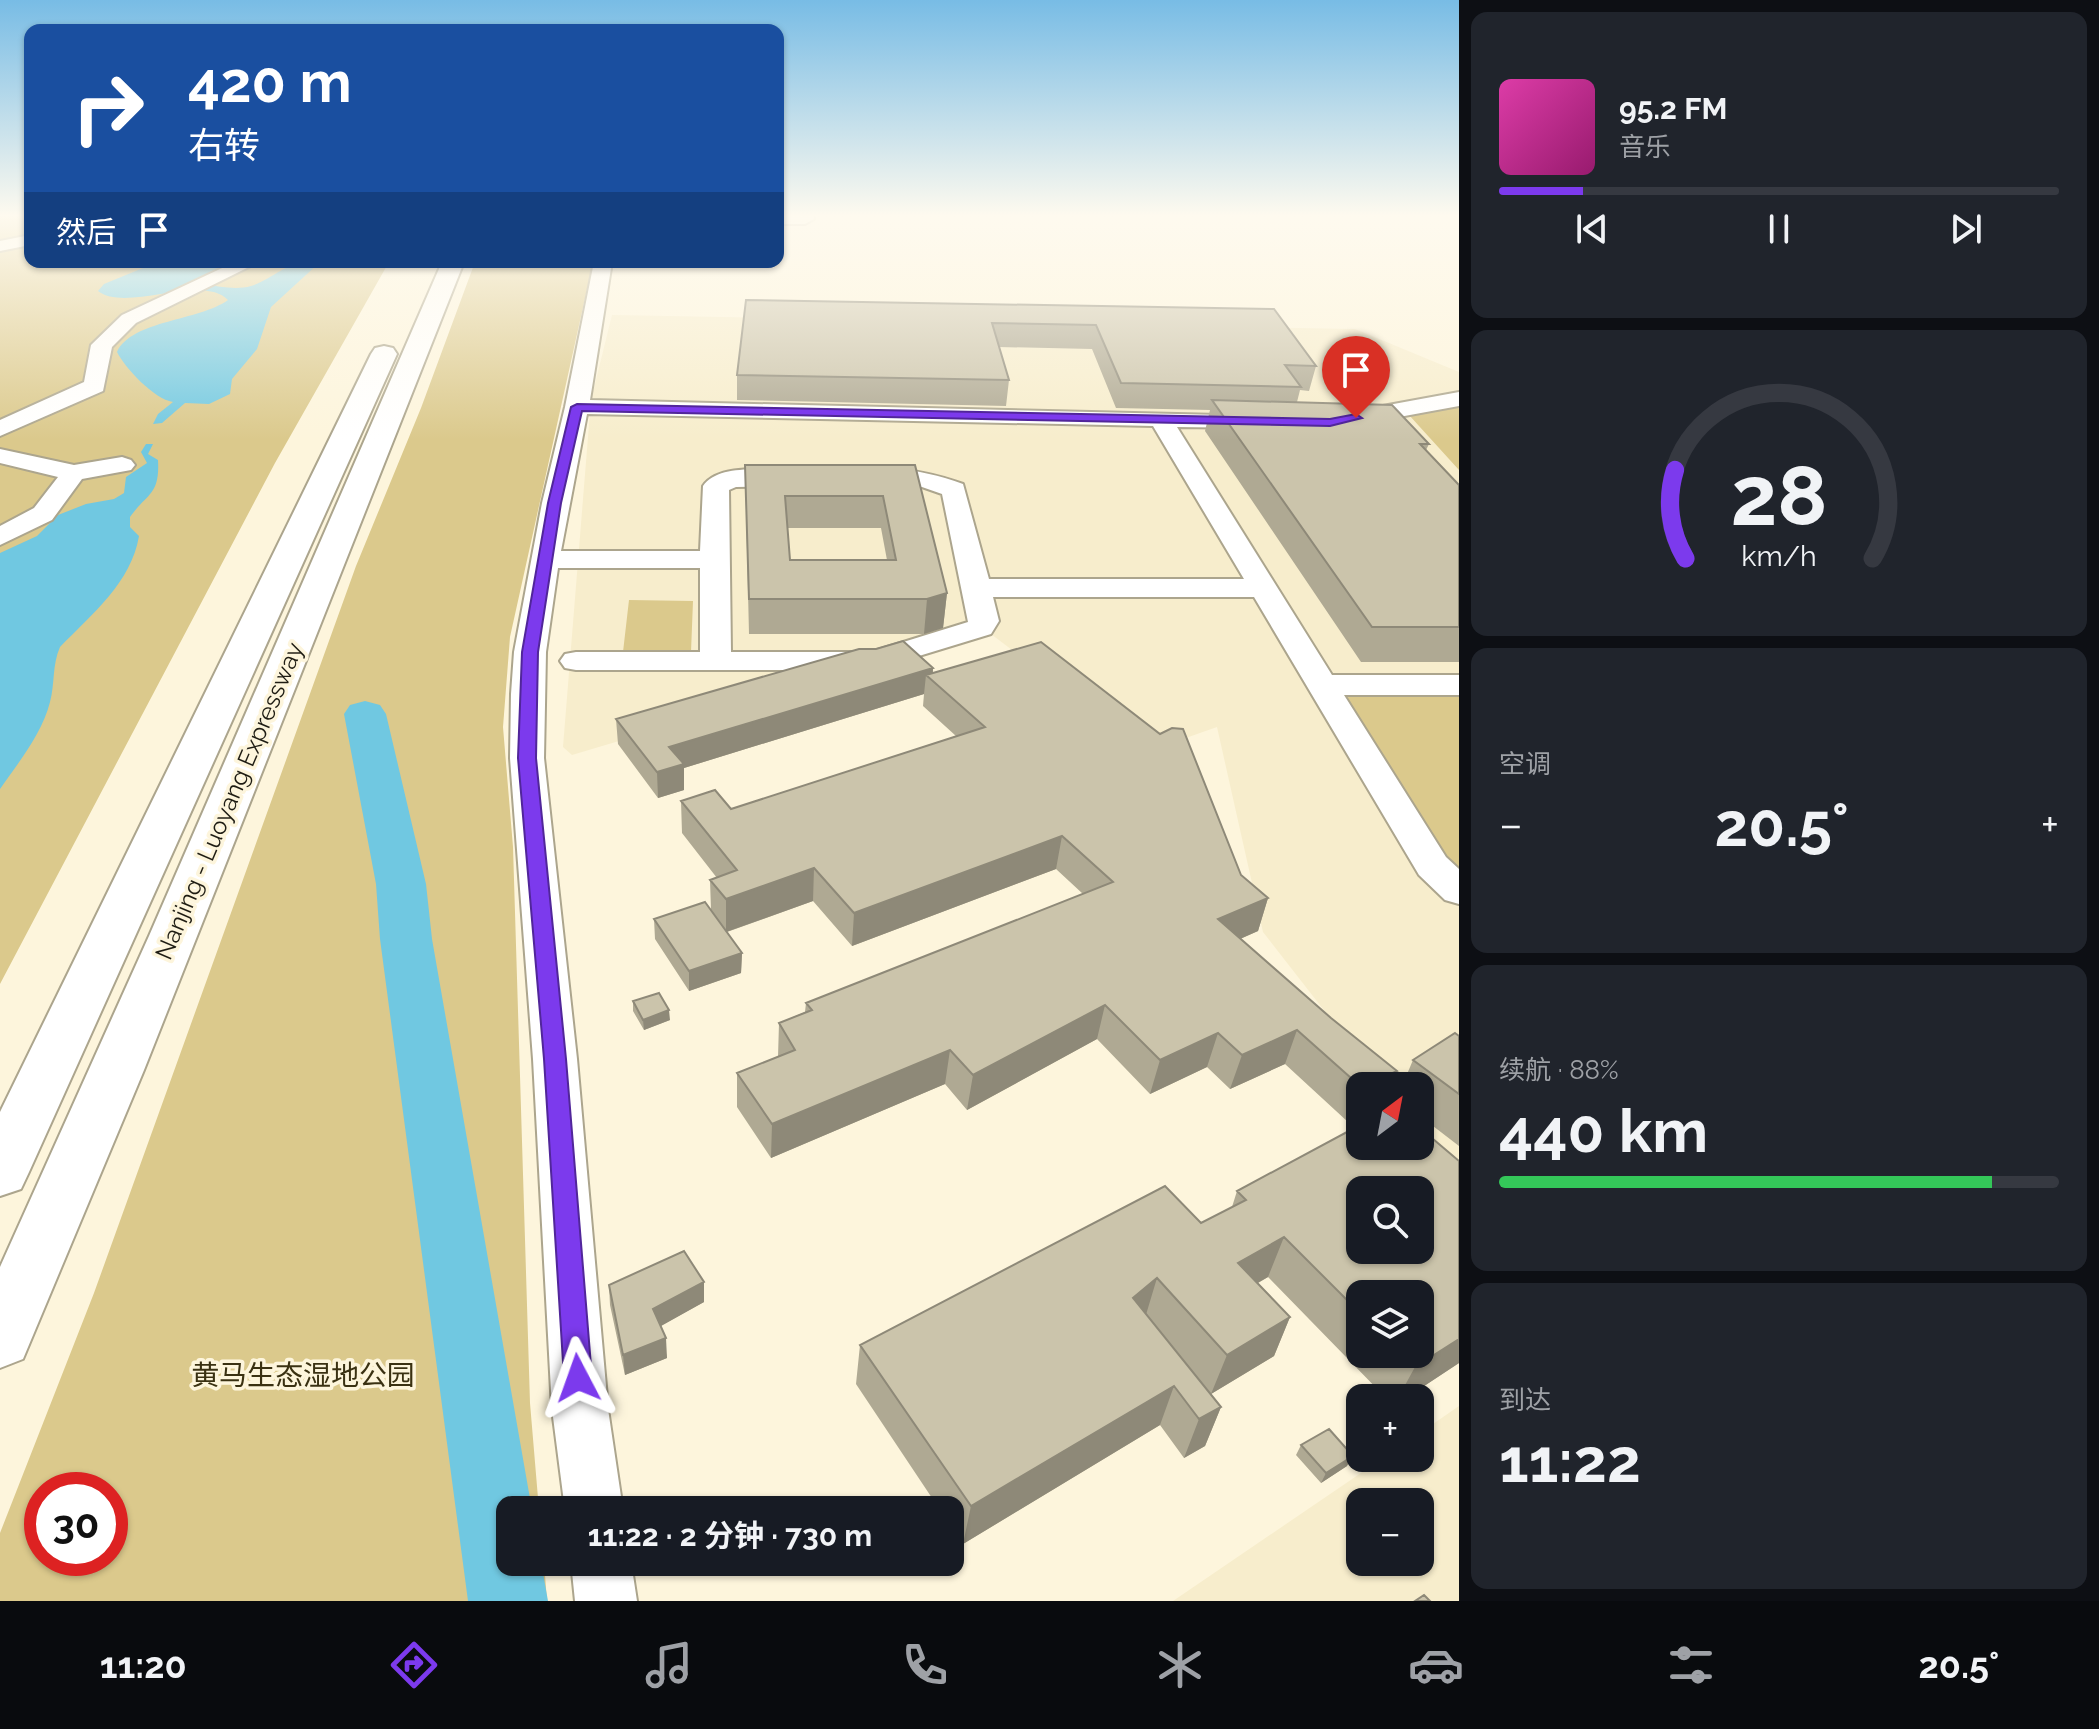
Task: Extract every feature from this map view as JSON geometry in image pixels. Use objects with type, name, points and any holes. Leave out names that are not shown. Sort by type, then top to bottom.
[{"type":"highway","name":"Nanjing - Luoyang Expressway","points":[[0,1172],[414,291]]},
{"type":"highway","name":"Nanjing - Luoyang Expressway","points":[[0,1338],[221,825],[441,291]]},
{"type":"street","points":[[0,429],[95,386],[102,345],[129,319],[189,291]]},
{"type":"street","points":[[592,1496],[580,1409],[555,1059],[527,758],[530,652],[555,503],[577,407],[598,291]]},
{"type":"street","points":[[1330,423],[1459,399]]},
{"type":"street","points":[[577,407],[1284,422]]},
{"type":"street","points":[[1161,419],[1432,866],[1459,891]]},
{"type":"street","points":[[0,456],[74,473],[122,465]]},
{"type":"street","points":[[0,537],[33,521],[53,503],[74,473]]},
{"type":"street","points":[[576,661],[716,661],[873,661],[980,628],[984,621],[954,489],[925,479],[740,478],[720,482],[714,489],[716,661]]},
{"type":"street","points":[[0,529],[33,521]]},
{"type":"street","points":[[546,560],[714,559]]},
{"type":"street","points":[[976,588],[1263,588]]},
{"type":"street","points":[[1322,685],[1459,685]]},
{"type":"street","points":[[603,1576],[606,1601]]},
{"type":"shaded area","points":[[612,315],[1355,329],[1459,372],[1459,1199],[1430,1160],[1434,1160],[1434,1072],[1372,1072],[1263,932],[1217,727],[1146,752],[987,631],[572,755],[563,747],[591,400]]},
{"type":"shaded area","points":[[1459,1406],[1459,1601],[1173,1601],[1362,1472],[1434,1472],[1434,1423]]},
{"type":"green space","points":[[0,291],[373,291],[275,463],[0,984]]},
{"type":"green space","name":"黄马生态湿地公园","points":[[464,291],[587,291],[510,637],[503,727],[513,847],[530,1403],[538,1496],[496,1496],[496,1576],[545,1576],[547,1601],[0,1601],[0,1533],[94,1293],[356,566],[421,408]]},
{"type":"green space","points":[[1459,403],[1459,470],[1409,415]]},
{"type":"green space","points":[[629,600],[693,601],[691,652],[623,652]]},
{"type":"green space","points":[[1459,691],[1459,881],[1344,701],[1351,694]]},
{"type":"water","points":[[98,291],[188,291],[126,298],[111,297]]},
{"type":"water","points":[[205,291],[289,291],[271,307],[257,349],[232,379],[230,394],[209,404],[185,403],[162,423],[153,424],[158,414],[173,402],[157,395],[141,382],[117,352],[125,341],[137,333],[216,307],[228,300]]},
{"type":"water","points":[[146,444],[153,444],[148,454],[158,460],[158,472],[155,488],[130,517],[130,527],[139,536],[135,553],[128,569],[108,597],[60,647],[46,714],[29,748],[0,789],[0,553],[37,536],[58,515],[86,504],[114,499],[124,493],[126,477],[147,463],[141,452]]},
{"type":"building","points":[[746,300],[1274,309],[1316,366],[1285,365],[1301,387],[1121,383],[1096,325],[992,323],[1009,380],[737,375]]},
{"type":"building","points":[[1212,400],[1392,405],[1429,444],[1420,444],[1459,485],[1459,627],[1372,627]]},
{"type":"building","points":[[745,465],[915,465],[947,593],[927,599],[749,599]],"holes":[[[785,496],[883,496],[896,560],[790,560]]]},
{"type":"building","points":[[903,641],[933,668],[669,747],[684,764],[657,772],[616,719],[859,649],[876,649]]},
{"type":"building","points":[[1041,642],[1160,734],[1172,728],[1183,729],[1241,875],[1268,898],[1218,919],[1397,1071],[1346,1074],[1297,1030],[1242,1055],[1218,1033],[1160,1060],[1105,1005],[973,1075],[950,1050],[772,1124],[737,1073],[795,1050],[779,1023],[812,1010],[806,1003],[1113,882],[1062,836],[854,913],[814,868],[726,899],[710,880],[737,870],[681,801],[715,790],[731,809],[985,727],[926,675]]},
{"type":"building","points":[[705,902],[742,953],[689,971],[654,919]]},
{"type":"building","points":[[659,993],[669,1010],[643,1020],[633,1001]]},
{"type":"building","points":[[1455,1033],[1459,1036],[1459,1094],[1434,1076],[1434,1072],[1413,1060]]},
{"type":"building","points":[[1346,1133],[1346,1160],[1434,1160],[1434,1140],[1459,1161],[1459,1339],[1434,1355],[1434,1280],[1346,1280],[1346,1299],[1284,1237],[1238,1263],[1290,1317],[1227,1355],[1157,1278],[1133,1298],[1221,1407],[1199,1419],[1174,1386],[971,1506],[860,1345],[1165,1186],[1201,1223],[1246,1200],[1237,1191]]},
{"type":"building","points":[[684,1251],[704,1282],[653,1309],[666,1338],[623,1355],[609,1285]]},
{"type":"building","points":[[1329,1429],[1346,1448],[1346,1460],[1326,1473],[1301,1445]]},
{"type":"building","points":[[1424,1595],[1430,1601],[1415,1601]]},
{"type":"waterway","points":[[365,714],[401,884],[406,939],[508,1601]]},
{"type":"route","points":[[578,1378],[555,1059],[527,758],[530,652],[555,503],[577,407],[1330,423],[1356,418]]}]
